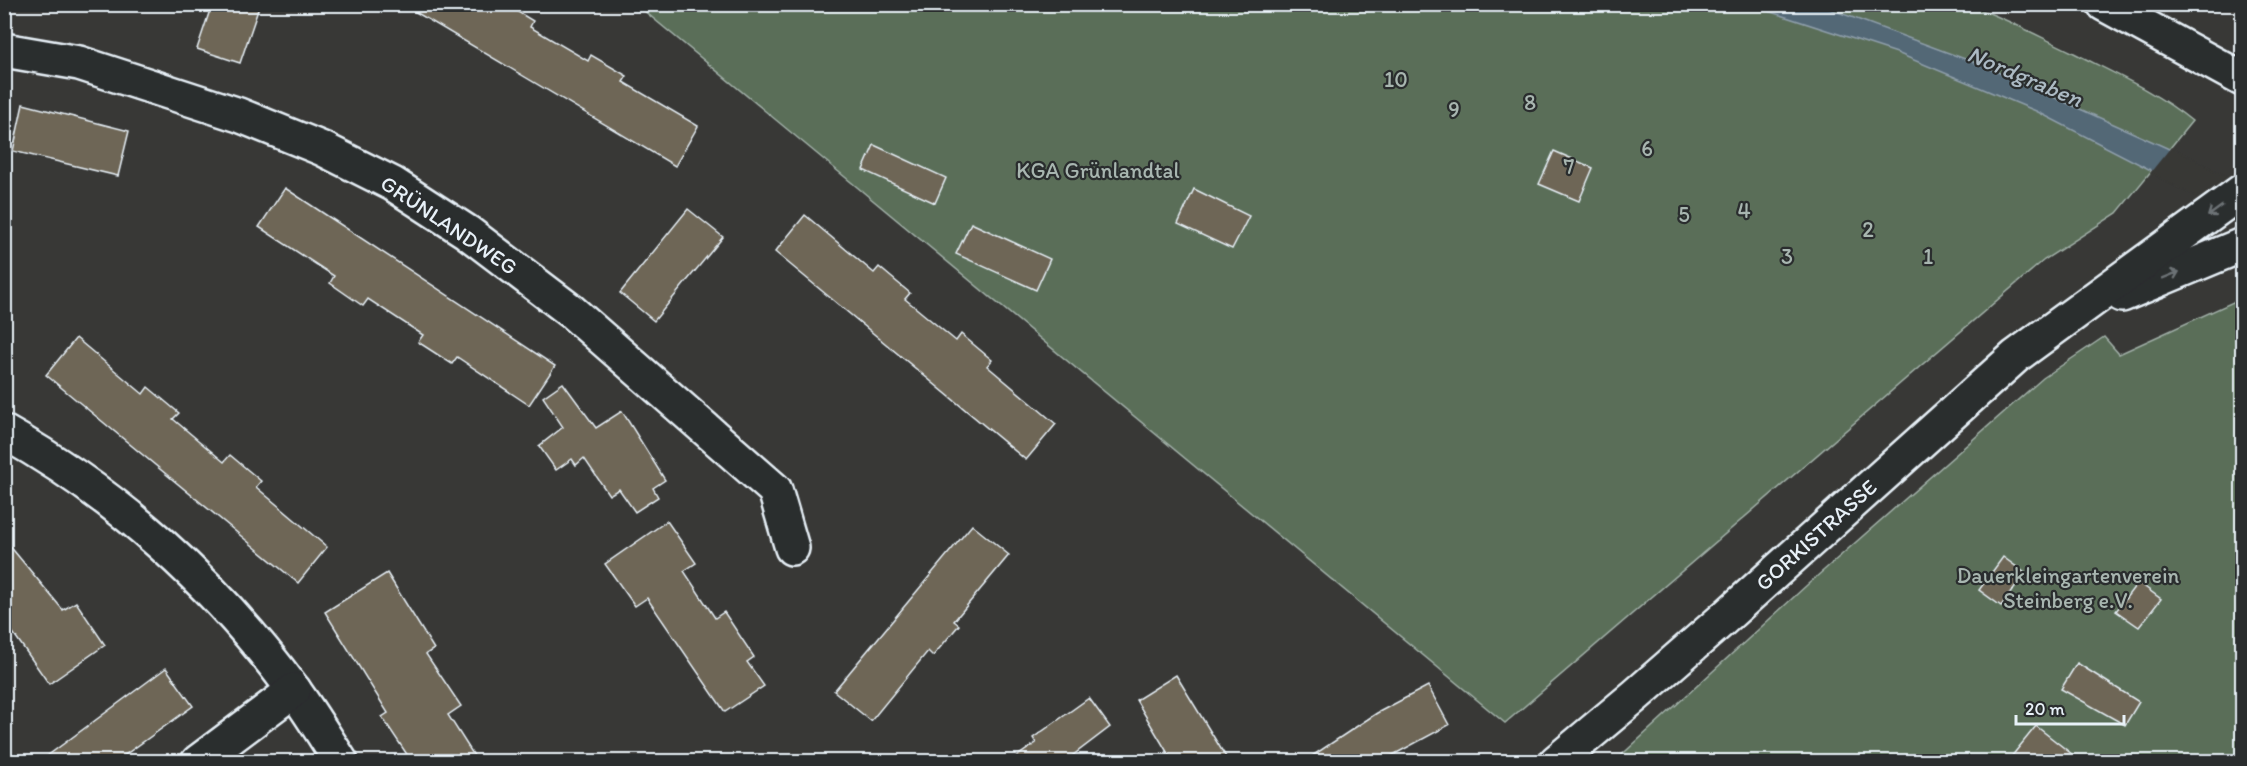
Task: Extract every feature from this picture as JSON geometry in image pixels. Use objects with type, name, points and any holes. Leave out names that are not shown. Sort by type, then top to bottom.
[{"type":"street","points":[[2104,4],[2242,79]]},
{"type":"street","name":"GRÜNLANDWEG","points":[[4,50],[79,63],[239,115],[323,149],[393,184],[467,232],[571,311],[775,490],[792,548]]},
{"type":"street","name":"GORKISTRASSE","points":[[1556,762],[1722,620],[2016,356],[2242,192]]},
{"type":"street","name":"GORKISTRASSE","points":[[2077,312],[2235,248]]},
{"type":"street","points":[[4,432],[38,451],[89,486],[166,547],[230,611],[294,690],[341,762]]},
{"type":"street","points":[[198,762],[294,690]]},
{"type":"green space","points":[[637,5],[1968,5],[2008,21],[2119,75],[2164,101],[2192,121],[2117,213],[2044,260],[1505,723]]},
{"type":"green space","name":"Dauerkleingartenverein Steinberg e.V.","points":[[2233,302],[2242,307],[2242,761],[1614,762],[1807,585],[2043,378],[2104,337],[2119,354]]},
{"type":"water","points":[[1749,5],[1819,5],[1984,66],[2167,148],[2242,189],[2242,217],[2036,111],[1897,53]]},
{"type":"pier","points":[[2171,147],[2242,185],[2242,220],[2150,173]]},
{"type":"building","points":[[212,4],[260,4],[240,63],[197,49]]},
{"type":"building","points":[[402,4],[505,4],[533,21],[530,27],[588,61],[591,55],[627,76],[623,82],[698,126],[675,166]]},
{"type":"building","points":[[23,104],[129,131],[118,176],[13,151]]},
{"type":"building","points":[[874,145],[946,178],[935,203],[863,170]]},
{"type":"building","points":[[1554,151],[1593,168],[1579,201],[1539,184]]},
{"type":"building","points":[[285,188],[555,366],[529,405],[457,357],[452,364],[418,342],[423,335],[368,299],[363,306],[330,283],[334,276],[259,227]]},
{"type":"building","points":[[1194,189],[1249,216],[1232,249],[1178,224]]},
{"type":"building","points":[[688,209],[723,237],[654,321],[620,293]]},
{"type":"building","points":[[805,215],[874,273],[879,267],[910,293],[905,299],[956,341],[961,334],[992,360],[987,366],[1056,424],[1026,460],[775,252]]},
{"type":"building","points":[[971,223],[1050,259],[1036,290],[956,254]]},
{"type":"building","points":[[76,338],[143,394],[148,387],[179,413],[173,419],[224,462],[230,455],[261,481],[256,487],[327,547],[298,583],[46,375]]},
{"type":"building","points":[[563,383],[596,428],[622,411],[665,480],[653,488],[658,497],[635,512],[619,489],[609,495],[584,458],[576,465],[572,459],[556,470],[539,446],[563,427],[543,397]]},
{"type":"building","points":[[667,521],[696,563],[684,571],[715,618],[724,612],[754,657],[747,662],[764,686],[725,712],[647,598],[635,606],[605,564]]},
{"type":"building","points":[[972,525],[1009,555],[954,621],[959,625],[933,656],[928,651],[871,721],[834,691]]},
{"type":"building","points":[[4,539],[63,610],[76,602],[105,645],[49,684],[4,620]]},
{"type":"building","points":[[2003,557],[2025,573],[2001,606],[1979,590]]},
{"type":"building","points":[[387,573],[434,649],[426,654],[461,706],[448,715],[478,762],[412,762],[382,717],[388,713],[325,612]]},
{"type":"building","points":[[2138,582],[2161,599],[2139,627],[2116,611]]},
{"type":"building","points":[[2077,663],[2139,702],[2125,725],[2061,689]]},
{"type":"building","points":[[166,668],[193,706],[115,762],[39,762]]},
{"type":"building","points":[[1176,675],[1229,762],[1173,762],[1136,700]]},
{"type":"building","points":[[1428,686],[1449,725],[1380,762],[1303,762],[1377,713]]},
{"type":"building","points":[[1089,698],[1110,727],[1064,762],[1009,762],[1036,743],[1033,738]]},
{"type":"building","points":[[2036,726],[2082,762],[2007,762]]},
{"type":"water label","name":"Nordgraben","points":[[2025,76]]},
{"type":"park label","name":"10","points":[[1396,79]]},
{"type":"park label","name":"8","points":[[1530,102]]},
{"type":"park label","name":"9","points":[[1454,109]]},
{"type":"park label","name":"6","points":[[1647,148]]},
{"type":"park label","name":"7","points":[[1569,166]]},
{"type":"park label","name":"KGA Grünlandtal","points":[[1098,170]]},
{"type":"park label","name":"4","points":[[1744,210]]},
{"type":"park label","name":"5","points":[[1684,214]]},
{"type":"park label","name":"2","points":[[1868,229]]},
{"type":"park label","name":"3","points":[[1787,256]]},
{"type":"park label","name":"1","points":[[1928,256]]}]
